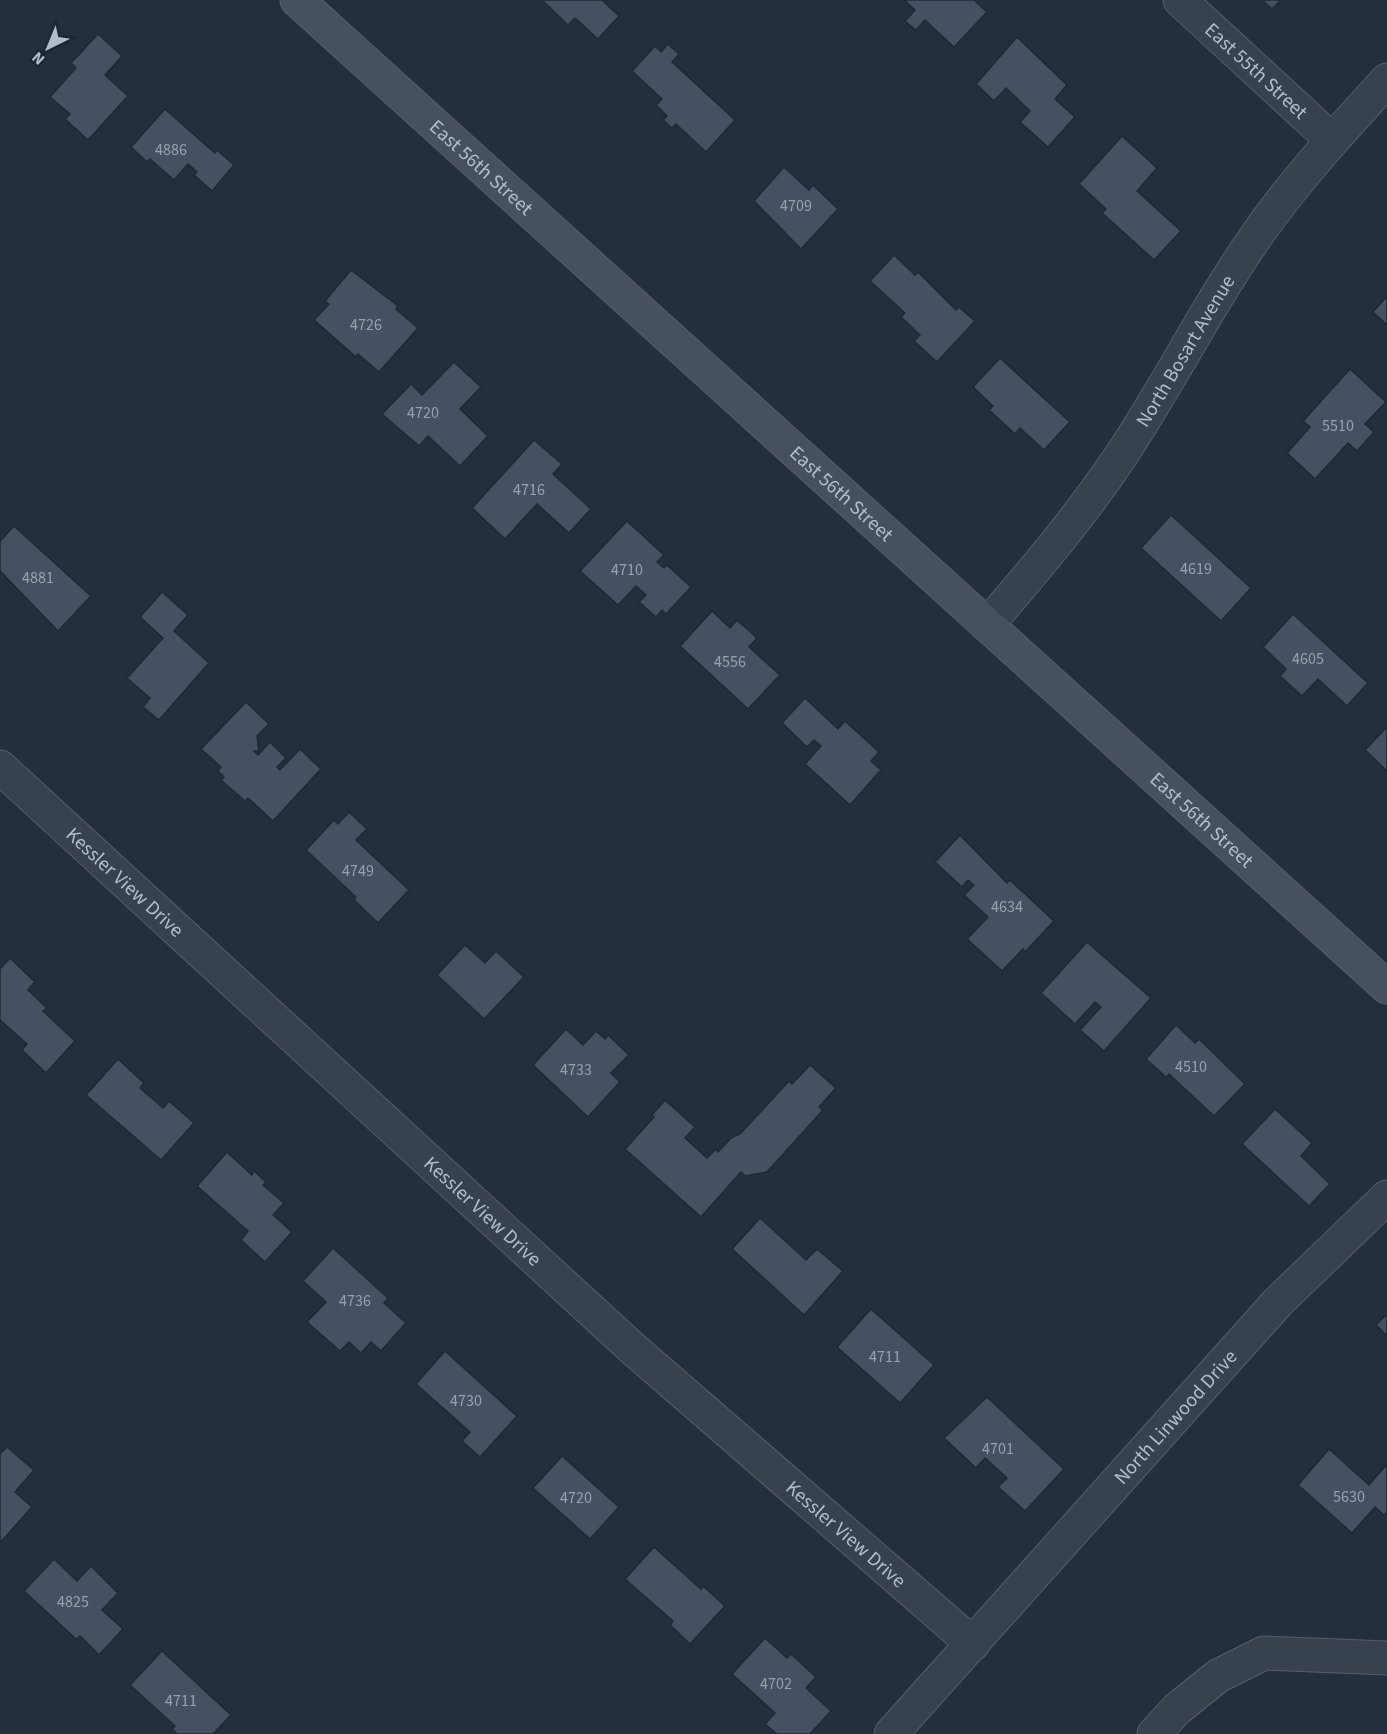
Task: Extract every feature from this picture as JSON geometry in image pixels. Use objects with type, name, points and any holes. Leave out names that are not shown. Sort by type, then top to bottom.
[{"type":"street","name":"East 56th Street","points":[[297,0],[987,625],[1384,977]]},
{"type":"street","name":"East 55th Street","points":[[1180,0],[1332,140]]},
{"type":"street","name":"North Bosart Avenue","points":[[987,625],[1045,558],[1098,489],[1158,397],[1238,263],[1286,196],[1332,140],[1387,80]]},
{"type":"street","name":"Kessler View Drive","points":[[0,767],[631,1347],[973,1644]]},
{"type":"street","name":"North Linwood Drive","points":[[891,1734],[1278,1302],[1387,1197]]},
{"type":"street","points":[[1154,1734],[1177,1709],[1218,1676],[1264,1653],[1387,1659]]},
{"type":"building","points":[[542,0],[602,0],[619,16],[598,39],[575,18],[568,25]]},
{"type":"building","points":[[904,0],[974,0],[987,12],[954,47],[925,20],[916,30],[905,21],[915,10]]},
{"type":"building","points":[[1262,0],[1281,0],[1272,9]]},
{"type":"building","points":[[98,34],[122,56],[105,75],[128,96],[88,140],[65,119],[70,114],[50,97],[76,68],[71,63]]},
{"type":"building","points":[[1017,37],[1067,85],[1055,99],[1075,117],[1048,147],[1020,122],[1030,111],[1006,88],[994,101],[976,84]]},
{"type":"building","points":[[668,44],[679,54],[672,62],[735,120],[706,152],[676,124],[672,128],[663,120],[667,116],[656,105],[662,99],[632,71],[655,46],[661,52]]},
{"type":"building","points":[[165,109],[215,153],[217,150],[234,165],[212,191],[194,175],[197,172],[188,164],[174,180],[150,159],[147,162],[131,147]]},
{"type":"building","points":[[1122,136],[1157,168],[1137,191],[1181,231],[1154,260],[1102,213],[1106,209],[1079,184]]},
{"type":"building","points":[[784,167],[809,190],[813,185],[838,209],[801,249],[754,201]]},
{"type":"building","points":[[894,255],[915,275],[918,272],[956,310],[959,307],[975,321],[937,362],[914,341],[920,335],[901,317],[905,313],[870,281]]},
{"type":"building","points":[[351,270],[398,306],[396,309],[418,328],[379,372],[358,354],[356,357],[314,320],[329,304],[325,301]]},
{"type":"building","points":[[1387,296],[1387,325],[1373,312]]},
{"type":"building","points":[[1000,358],[1070,422],[1044,450],[1020,428],[1015,434],[989,410],[993,406],[973,387]]},
{"type":"building","points":[[454,362],[481,387],[460,409],[488,436],[460,466],[428,436],[419,446],[382,414],[411,384],[422,395]]},
{"type":"building","points":[[1350,369],[1386,402],[1365,424],[1374,432],[1357,451],[1348,443],[1315,479],[1287,453],[1310,427],[1303,421]]},
{"type":"building","points":[[534,440],[562,464],[553,474],[591,509],[569,533],[537,504],[505,539],[472,508]]},
{"type":"building","points":[[1171,515],[1251,588],[1221,621],[1141,548]]},
{"type":"building","points":[[627,521],[664,555],[657,562],[664,568],[667,565],[691,587],[666,614],[662,610],[656,617],[639,602],[646,595],[636,586],[618,605],[580,571]]},
{"type":"building","points":[[14,526],[91,596],[58,631],[0,571],[0,541]]},
{"type":"building","points":[[162,592],[188,615],[174,631],[209,663],[159,720],[143,707],[150,698],[127,678],[163,638],[140,617]]},
{"type":"building","points":[[712,611],[730,628],[737,620],[757,638],[749,647],[780,675],[748,709],[680,646]]},
{"type":"building","points":[[1293,614],[1368,683],[1347,706],[1318,679],[1302,696],[1280,676],[1286,669],[1263,647]]},
{"type":"building","points":[[805,698],[838,729],[845,721],[879,752],[871,761],[881,770],[850,805],[805,764],[821,746],[814,740],[807,747],[782,723]]},
{"type":"building","points":[[246,702],[269,724],[257,736],[259,751],[254,751],[258,755],[270,742],[286,758],[277,767],[280,770],[300,749],[321,769],[273,821],[248,798],[245,801],[221,780],[224,777],[218,771],[221,767],[201,749]]},
{"type":"building","points":[[1387,727],[1387,771],[1365,750]]},
{"type":"building","points":[[349,812],[367,829],[356,840],[409,890],[378,923],[354,900],[356,897],[306,850],[334,820],[338,824]]},
{"type":"building","points":[[960,835],[1007,883],[1010,880],[1054,921],[1025,952],[1023,949],[1002,971],[967,939],[988,917],[964,895],[974,885],[968,880],[962,887],[935,862]]},
{"type":"building","points":[[1087,942],[1151,998],[1104,1051],[1080,1030],[1101,1007],[1095,1002],[1075,1024],[1041,993]]},
{"type":"building","points":[[465,945],[485,963],[496,951],[524,977],[484,1019],[437,975]]},
{"type":"building","points":[[10,958],[35,982],[28,990],[47,1008],[43,1011],[75,1041],[46,1073],[22,1050],[27,1044],[0,1020],[0,969]]},
{"type":"building","points":[[1176,1025],[1195,1043],[1199,1039],[1245,1084],[1214,1116],[1169,1074],[1166,1077],[1146,1059]]},
{"type":"building","points":[[566,1029],[583,1045],[596,1031],[605,1039],[608,1035],[629,1055],[611,1073],[620,1082],[588,1117],[533,1065]]},
{"type":"building","points":[[118,1059],[144,1083],[140,1088],[163,1108],[169,1101],[194,1123],[161,1160],[86,1095]]},
{"type":"building","points":[[810,1065],[836,1088],[819,1107],[823,1110],[767,1172],[745,1176],[741,1172],[701,1217],[625,1149],[654,1117],[652,1115],[665,1100],[695,1127],[685,1138],[707,1158],[716,1149],[718,1152],[731,1138],[740,1134],[789,1081],[792,1084]]},
{"type":"building","points":[[1275,1109],[1312,1143],[1301,1156],[1330,1184],[1309,1206],[1242,1144]]},
{"type":"building","points":[[227,1152],[252,1175],[254,1171],[266,1182],[263,1185],[284,1203],[273,1215],[292,1232],[265,1262],[241,1240],[248,1231],[197,1186]]},
{"type":"building","points":[[760,1218],[806,1260],[817,1249],[843,1271],[804,1315],[732,1249]]},
{"type":"building","points":[[333,1248],[388,1298],[384,1303],[406,1323],[381,1351],[371,1342],[361,1353],[349,1342],[340,1351],[307,1322],[326,1302],[303,1281]]},
{"type":"building","points":[[871,1309],[934,1365],[900,1403],[837,1347]]},
{"type":"building","points":[[1387,1314],[1387,1336],[1376,1325]]},
{"type":"building","points":[[445,1351],[517,1416],[480,1457],[462,1441],[470,1432],[416,1384]]},
{"type":"building","points":[[987,1397],[1064,1469],[1025,1511],[998,1487],[1007,1478],[985,1458],[976,1468],[944,1438]]},
{"type":"building","points":[[7,1447],[34,1470],[15,1492],[32,1507],[0,1543],[0,1454]]},
{"type":"building","points":[[1329,1449],[1369,1485],[1387,1464],[1387,1512],[1384,1515],[1375,1507],[1352,1533],[1298,1485]]},
{"type":"building","points":[[562,1456],[619,1507],[590,1539],[533,1488]]},
{"type":"building","points":[[654,1547],[701,1589],[703,1586],[725,1606],[690,1644],[670,1625],[673,1621],[625,1579]]},
{"type":"building","points":[[54,1559],[77,1581],[91,1566],[118,1593],[102,1610],[123,1629],[99,1655],[80,1636],[76,1639],[24,1591]]},
{"type":"building","points":[[765,1638],[787,1658],[791,1654],[816,1677],[806,1688],[831,1711],[810,1734],[777,1734],[765,1724],[775,1713],[732,1674]]},
{"type":"building","points":[[162,1651],[231,1715],[213,1734],[177,1734],[172,1729],[175,1726],[130,1685]]}]
